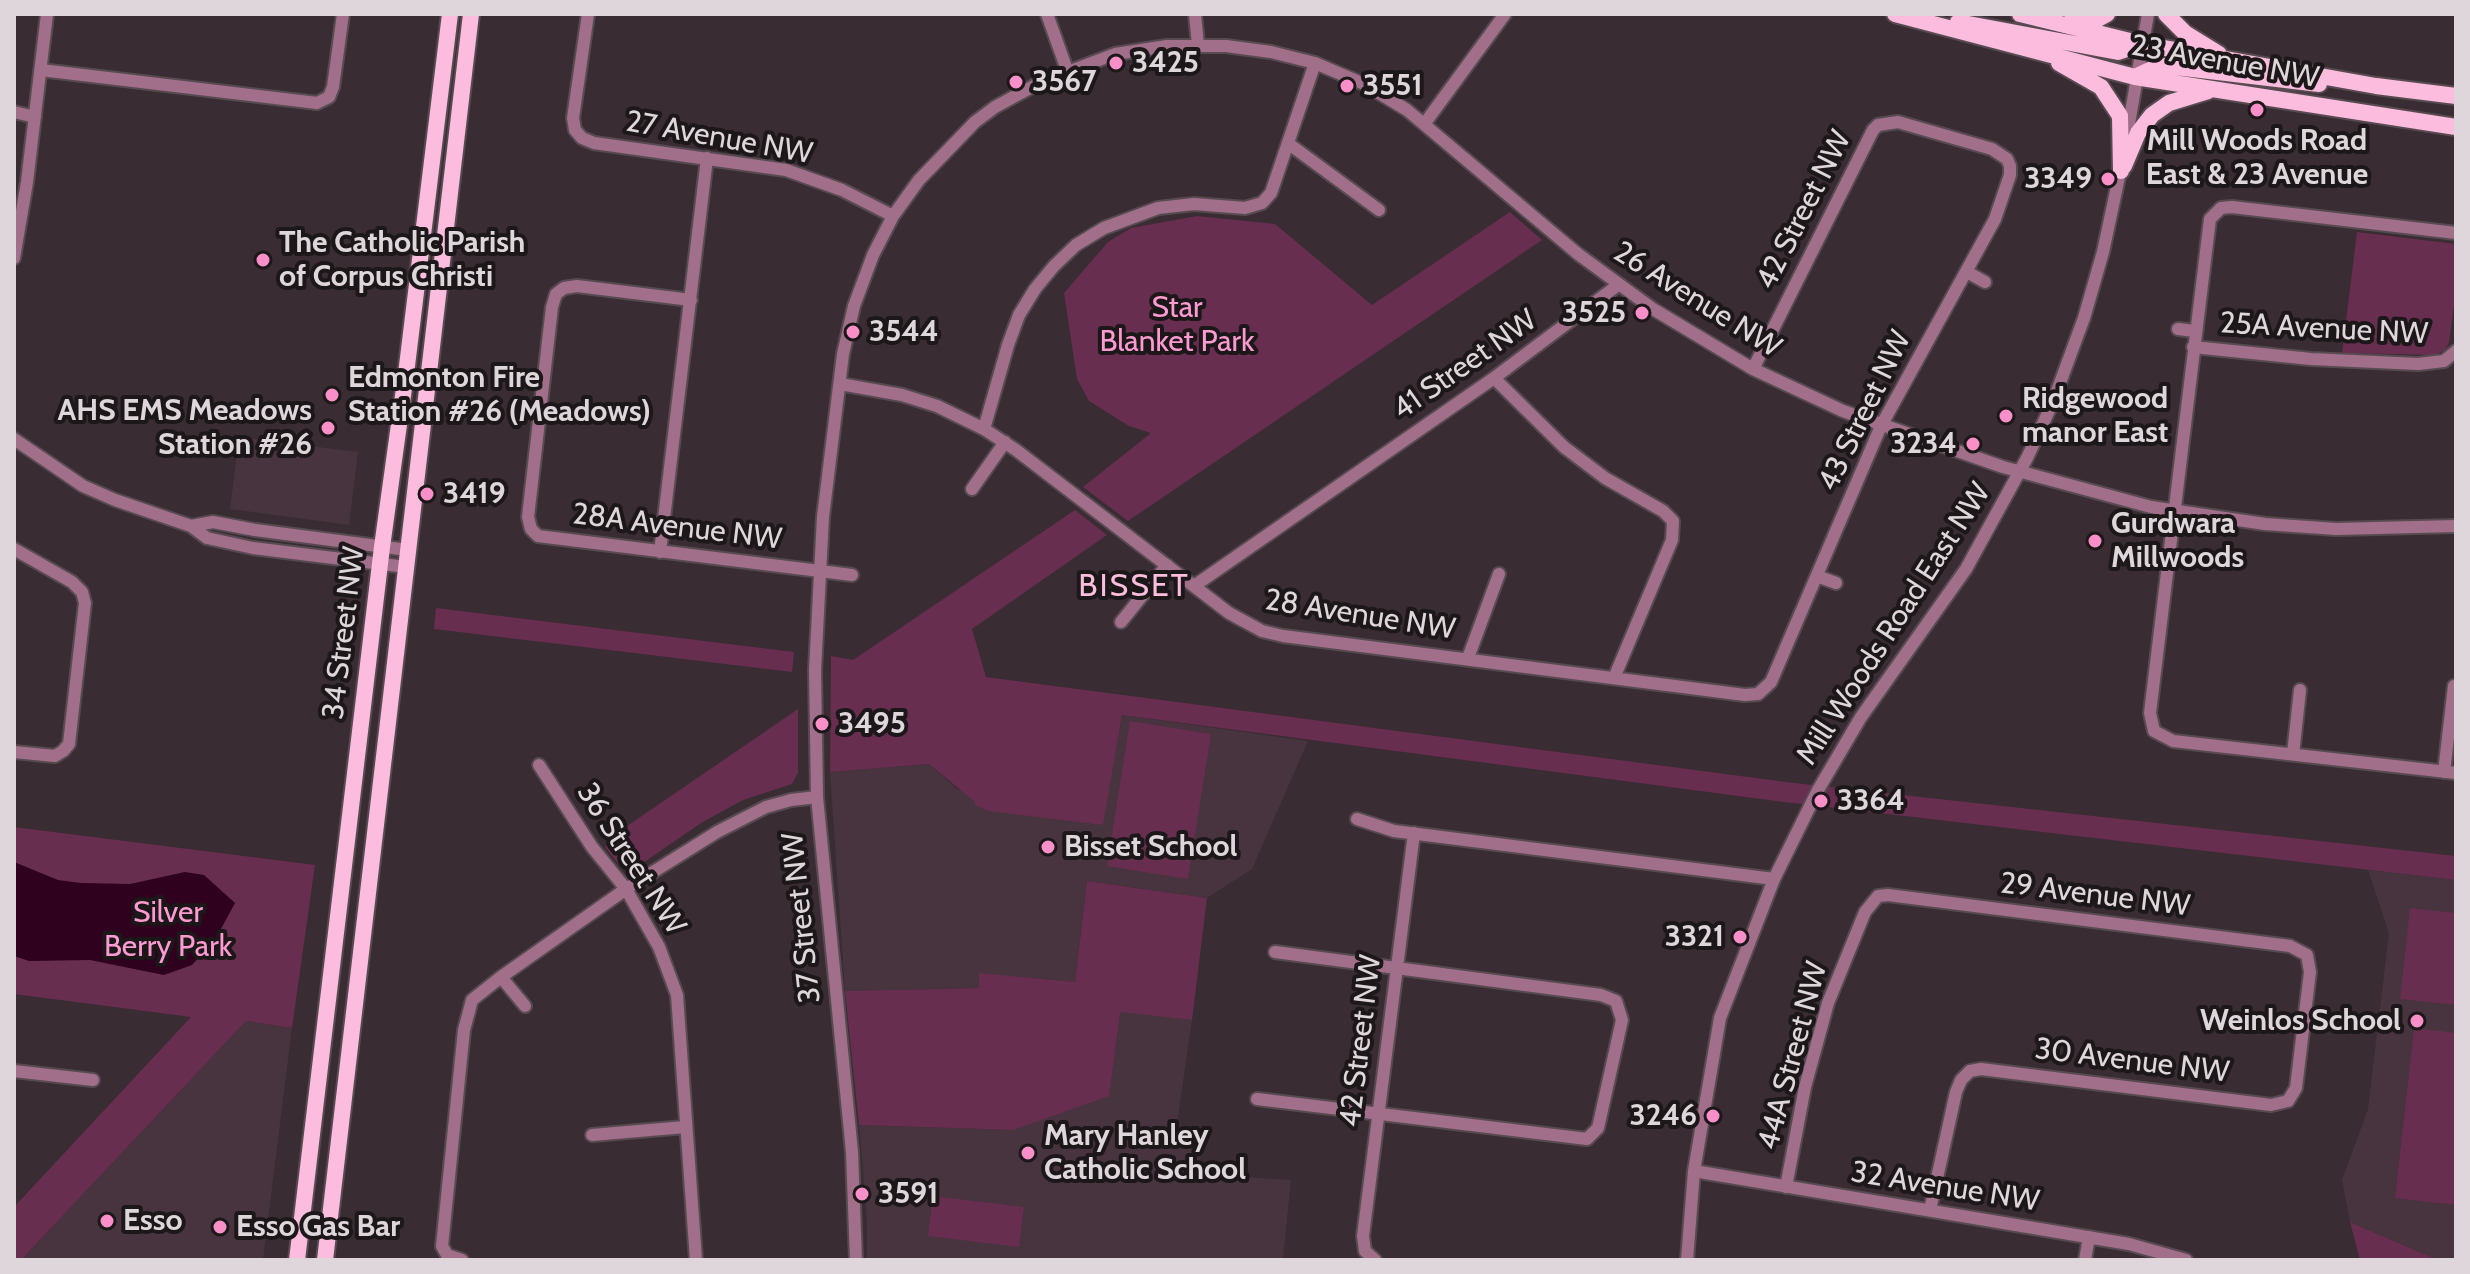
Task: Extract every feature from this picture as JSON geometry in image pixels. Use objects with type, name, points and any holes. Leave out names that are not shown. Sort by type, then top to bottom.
[{"type":"main road","name":"34 Street NW","points":[[297,1260],[382,547],[450,14]]},
{"type":"main road","name":"34 Street NW","points":[[325,1260],[471,14]]},
{"type":"main road","name":"23 Avenue NW","points":[[2020,14],[2142,44],[2376,86],[2456,96]]},
{"type":"main road","points":[[2056,23],[2098,19],[2107,14]]},
{"type":"main road","points":[[2166,14],[2185,33],[2227,59]]},
{"type":"main road","name":"23 Avenue NW","points":[[1898,15],[2135,77],[2456,127]]},
{"type":"main road","points":[[1898,15],[1979,24],[2118,52],[2142,44]]},
{"type":"main road","points":[[2035,50],[2101,87],[2120,116],[2121,171]]},
{"type":"main road","points":[[2135,77],[2156,67],[2167,66],[2295,83],[2376,86]]},
{"type":"main road","points":[[2121,171],[2138,133],[2152,115],[2169,103],[2208,91],[2223,91]]},
{"type":"street","points":[[14,258],[47,14]]},
{"type":"street","points":[[41,70],[312,104],[325,100],[333,87],[343,14]]},
{"type":"street","name":"27 Avenue NW","points":[[588,14],[573,118],[578,135],[594,143],[801,174],[860,198],[893,216]]},
{"type":"street","points":[[1047,14],[1067,70]]},
{"type":"street","points":[[1195,14],[1198,45]]},
{"type":"street","points":[[1425,123],[1505,14]]},
{"type":"street","name":"Mill Woods Road East NW","points":[[1687,1260],[1694,1171],[1720,1018],[1774,879],[1818,790],[1861,717],[1959,578],[2020,472],[2053,402],[2084,318],[2103,252],[2121,171],[2148,14]]},
{"type":"street","name":"26 Avenue NW","points":[[975,122],[1019,93],[1067,70],[1141,49],[1198,45],[1251,48],[1315,63],[1375,90],[1425,123],[1618,285],[1689,331],[1753,369],[1881,426],[2020,472],[2112,498],[2174,511],[2265,524],[2336,529],[2456,526]]},
{"type":"street","points":[[984,429],[1019,315],[1035,289],[1065,255],[1104,228],[1158,208],[1204,204],[1245,208],[1262,203],[1271,193],[1315,63]]},
{"type":"street","points":[[14,112],[35,117]]},
{"type":"street","name":"37 Street NW","points":[[856,1260],[852,1152],[817,797],[815,670],[819,570],[840,384],[854,306],[873,255],[893,216],[933,162],[975,122]]},
{"type":"street","name":"43 Street NW","points":[[1762,693],[1771,682],[1881,426],[1967,272],[2001,204],[2010,175],[2007,159],[1992,149],[1898,122],[1885,123]]},
{"type":"street","name":"42 Street NW","points":[[1753,369],[1873,130],[1885,123]]},
{"type":"street","points":[[1289,144],[1379,210]]},
{"type":"street","points":[[660,552],[707,158]]},
{"type":"street","points":[[2454,686],[2450,773],[2173,741],[2154,731],[2150,713],[2208,225],[2216,211],[2232,207],[2456,233]]},
{"type":"street","points":[[1967,272],[1985,282]]},
{"type":"street","name":"41 Street NW","points":[[1194,586],[1494,378],[1618,285]]},
{"type":"street","name":"28A Avenue NW","points":[[691,300],[577,286],[560,290],[552,307],[528,517],[531,529],[538,536],[819,570]]},
{"type":"street","points":[[2178,329],[2195,331]]},
{"type":"street","name":"25A Avenue NW","points":[[2193,347],[2348,361],[2436,364],[2454,354]]},
{"type":"street","points":[[1494,378],[1564,447],[1605,478],[1663,511],[1673,521],[1672,540],[1614,678]]},
{"type":"street","name":"28 Avenue NW","points":[[840,384],[909,397],[946,410],[984,429],[1229,613],[1271,634],[1745,695],[1762,693]]},
{"type":"street","points":[[14,439],[96,492],[191,526],[207,538],[253,548],[380,565],[407,559]]},
{"type":"street","points":[[972,489],[1005,442]]},
{"type":"street","points":[[1340,485],[1350,497]]},
{"type":"street","points":[[191,526],[213,522],[382,547],[407,559]]},
{"type":"street","points":[[14,549],[72,582],[82,592],[85,607],[70,738],[63,751],[49,756],[14,752]]},
{"type":"street","points":[[1121,622],[1167,565]]},
{"type":"street","points":[[819,570],[852,575]]},
{"type":"street","name":"28 Avenue NW","points":[[1468,658],[1499,574]]},
{"type":"street","points":[[1817,576],[1836,583]]},
{"type":"street","points":[[2293,754],[2300,690]]},
{"type":"street","name":"36 Street NW","points":[[539,765],[592,847],[626,889],[659,947],[677,995],[696,1260]]},
{"type":"street","points":[[462,1260],[447,1255],[442,1246],[468,1012],[478,994],[626,889],[705,839],[755,812],[791,800],[817,797]]},
{"type":"street","points":[[1357,819],[1389,830],[1774,879]]},
{"type":"street","name":"42 Street NW","points":[[1372,1257],[1364,1247],[1363,1236],[1414,833]]},
{"type":"street","name":"29 Avenue NW","points":[[1875,898],[1888,895],[2290,946],[2307,955],[2310,961],[2296,1088],[2291,1098]]},
{"type":"street","name":"44A Street NW","points":[[1786,1187],[1802,1100],[1828,1003],[1865,912],[1875,898]]},
{"type":"street","points":[[1257,1099],[1581,1140],[1590,1137],[1598,1128],[1620,1028],[1619,1006],[1609,997],[1601,995],[1275,952]]},
{"type":"street","points":[[501,977],[525,1006]]},
{"type":"street","name":"30 Avenue NW","points":[[1930,1210],[1956,1092],[1965,1074],[1981,1069],[2271,1105],[2283,1104],[2291,1098]]},
{"type":"street","points":[[15,1071],[93,1080]]},
{"type":"street","points":[[592,1135],[685,1127]]},
{"type":"street","name":"32 Avenue NW","points":[[1694,1171],[2089,1237],[2149,1248],[2186,1260]]},
{"type":"street","points":[[2085,1260],[2089,1237]]},
{"type":"shaded area","points":[[239,437],[358,452],[349,525],[230,509]]},
{"type":"shaded area","name":"Bisset School","points":[[1122,715],[1308,741],[1252,869],[1207,898],[1087,881],[1075,982],[980,974],[980,988],[845,991],[830,772],[929,764],[957,789],[1102,825]]},
{"type":"shaded area","points":[[14,862],[58,880],[81,883],[130,884],[185,872],[204,875],[235,903],[215,940],[192,965],[164,975],[90,960],[29,961],[14,956]]},
{"type":"shaded area","name":"Weinlos School","points":[[2368,870],[2456,880],[2456,1260],[2438,1260],[2350,1222],[2342,1180],[2368,1109],[2389,933]]},
{"type":"shaded area","name":"Mary Hanley Catholic School","points":[[1120,1011],[1192,1020],[1176,1131],[1212,1175],[1291,1180],[1283,1260],[867,1260],[859,1125],[1013,1130]]},
{"type":"shaded area","points":[[246,1021],[292,1028],[263,1260],[21,1260]]},
{"type":"green space","name":"Star Blanket Park","points":[[1510,212],[1542,240],[1128,521],[1083,487],[1151,433],[1129,426],[1089,401],[1077,379],[1064,293],[1108,242],[1131,228],[1197,216],[1275,224],[1372,305]]},
{"type":"green space","points":[[2357,232],[2456,244],[2456,290],[2449,343],[2445,350],[2435,355],[2342,353]]},
{"type":"green space","points":[[1075,510],[1107,535],[972,629],[986,677],[1794,783],[2456,856],[2456,880],[1784,802],[1122,715],[1103,825],[988,811],[975,805],[929,764],[830,772],[831,656],[853,660]]},
{"type":"green space","points":[[436,608],[794,652],[792,672],[434,629]]},
{"type":"green space","points":[[798,709],[798,773],[792,784],[743,800],[701,823],[637,867],[625,869],[619,865],[605,847],[627,826]]},
{"type":"green space","points":[[1130,721],[1211,734],[1188,879],[1107,866]]},
{"type":"green space","name":"Silver Berry Park","points":[[14,827],[315,865],[292,1028],[246,1021],[21,1260],[14,1260],[14,1207],[191,1017],[14,994]]},
{"type":"green space","points":[[1087,881],[1207,898],[1192,1020],[1120,1012],[1109,1096],[1013,1130],[859,1125],[845,991],[979,988],[979,973],[1075,982]]},
{"type":"green space","points":[[2410,908],[2456,913],[2456,1005],[2400,999]]},
{"type":"green space","points":[[2414,1028],[2456,1033],[2456,1205],[2395,1198]]},
{"type":"green space","points":[[933,1196],[1024,1207],[1019,1247],[928,1236]]},
{"type":"green space","points":[[2350,1222],[2438,1260],[2360,1260]]},
{"type":"place","name":"3425","points":[[1116,63]]},
{"type":"place","name":"3567","points":[[1016,82]]},
{"type":"place","name":"3551","points":[[1347,86]]},
{"type":"place","name":"Mill Woods Road East & 23 Avenue","points":[[2257,110]]},
{"type":"place","name":"3349","points":[[2108,179]]},
{"type":"place","name":"The Catholic Parish of Corpus Christi","points":[[263,260]]},
{"type":"place","name":"3525","points":[[1642,313]]},
{"type":"place","name":"3544","points":[[853,332]]},
{"type":"place","name":"Edmonton Fire Station #26 (Meadows)","points":[[332,395]]},
{"type":"place","name":"Ridgewood manor East","points":[[2006,416]]},
{"type":"place","name":"AHS EMS Meadows Station #26","points":[[328,428]]},
{"type":"place","name":"3234","points":[[1973,444]]},
{"type":"place","name":"3419","points":[[427,494]]},
{"type":"place","name":"Gurdwara Millwoods","points":[[2095,541]]},
{"type":"place","name":"3495","points":[[822,724]]},
{"type":"place","name":"3364","points":[[1821,801]]},
{"type":"place","name":"Bisset School","points":[[1048,847]]},
{"type":"place","name":"3321","points":[[1740,937]]},
{"type":"place","name":"Weinlos School","points":[[2417,1021]]},
{"type":"place","name":"3246","points":[[1713,1116]]},
{"type":"place","name":"Mary Hanley Catholic School","points":[[1028,1153]]},
{"type":"place","name":"3591","points":[[862,1194]]},
{"type":"place","name":"Esso","points":[[107,1221]]},
{"type":"place","name":"Esso Gas Bar","points":[[220,1227]]},
{"type":"district","name":"BISSET","points":[[1134,587]]}]
